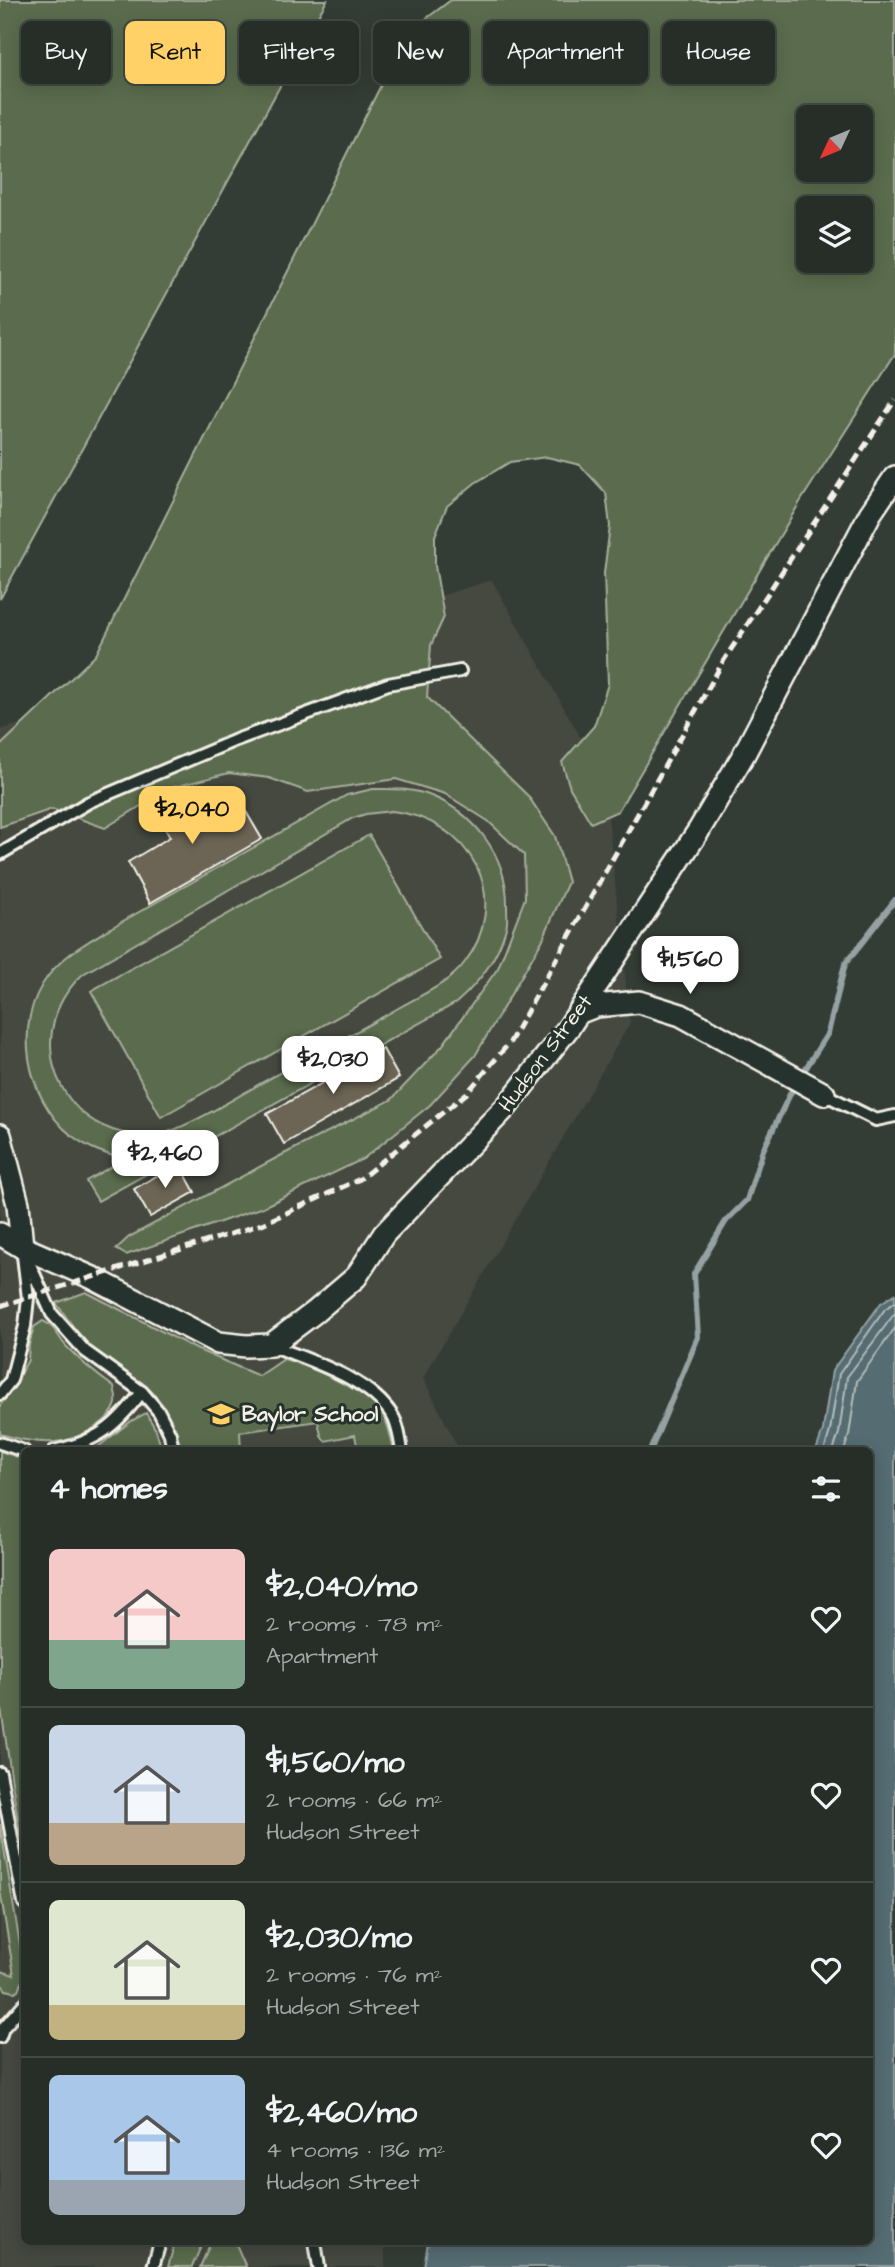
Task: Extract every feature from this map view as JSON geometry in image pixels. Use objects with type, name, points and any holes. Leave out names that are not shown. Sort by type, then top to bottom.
[{"type":"street","name":"Hudson Street","points":[[271,1345],[356,1277],[384,1234],[508,1106],[578,1013],[699,830],[744,754],[870,514],[895,477]]},
{"type":"street","points":[[578,1013],[596,1006],[639,1002],[681,1015],[824,1094]]},
{"type":"street","points":[[0,1135],[18,1204],[22,1247]]},
{"type":"street","points":[[0,1234],[22,1247],[93,1278],[218,1343],[271,1345]]},
{"type":"lane","points":[[0,854],[89,802],[236,740],[388,684],[460,671]]},
{"type":"lane","points":[[824,1094],[876,1121],[895,1116]]},
{"type":"lane","points":[[22,1247],[52,1314],[85,1351],[142,1392],[159,1412],[170,1434],[172,1447]]},
{"type":"lane","points":[[0,1394],[11,1380],[26,1326],[28,1298],[22,1247]]},
{"type":"lane","points":[[271,1345],[333,1370],[377,1397],[392,1415],[401,1447]]},
{"type":"lane","points":[[72,1447],[100,1435],[122,1418],[142,1392]]},
{"type":"lane","points":[[0,1443],[21,1450]]},
{"type":"lane","points":[[0,1773],[21,1885]]},
{"type":"lane","points":[[1,2028],[21,2007]]},
{"type":"lane","points":[[153,2267],[159,2245]]},
{"type":"lane","points":[[315,2245],[319,2267]]},
{"type":"shaded area","name":"Baylor School","points":[[492,580],[604,779],[630,1023],[423,1378],[458,1447],[21,1447],[21,2245],[385,2245],[385,2267],[0,2267],[0,730]]},
{"type":"green space","points":[[0,0],[327,0],[316,21],[239,21],[239,84],[281,84],[0,599]]},
{"type":"green space","points":[[451,0],[895,0],[895,354],[800,502],[618,811],[591,823],[570,788],[562,762],[594,726],[608,684],[604,573],[610,526],[606,493],[580,465],[547,457],[510,462],[475,483],[447,506],[435,536],[435,566],[444,617],[431,645],[427,697],[528,796],[555,836],[568,882],[542,941],[475,1056],[430,1105],[363,1159],[263,1207],[126,1255],[116,1249],[129,1237],[391,1100],[442,1046],[498,968],[525,898],[524,855],[488,821],[445,794],[396,779],[308,792],[269,778],[229,773],[170,788],[105,828],[52,809],[0,827],[0,746],[96,655],[382,84],[469,84],[469,21],[423,21]]},
{"type":"green space","points":[[373,789],[420,792],[443,802],[473,824],[494,853],[506,888],[507,926],[493,959],[480,978],[456,1003],[98,1201],[86,1181],[124,1159],[83,1144],[71,1135],[43,1101],[34,1081],[29,1059],[30,1015],[48,976],[68,956],[107,930],[347,795]],"holes":[[[392,811],[430,822],[452,836],[470,855],[482,879],[485,904],[482,928],[472,951],[452,976],[427,993],[208,1114],[166,1133],[131,1134],[102,1125],[78,1108],[61,1085],[52,1058],[52,1029],[62,1001],[83,974],[353,818]]]},
{"type":"green space","points":[[369,835],[440,959],[161,1117],[91,991]]},
{"type":"green space","points":[[86,1292],[196,1349],[259,1376],[284,1359],[307,1367],[373,1403],[383,1414],[393,1447],[357,1447],[355,1435],[325,1441],[318,1421],[240,1432],[241,1447],[180,1447],[172,1422],[154,1394],[140,1381],[102,1360],[56,1303]]},
{"type":"green space","points":[[43,1321],[77,1357],[114,1387],[116,1397],[113,1411],[91,1430],[54,1442],[26,1440],[0,1434],[0,1405],[28,1360],[34,1327]]},
{"type":"green space","points":[[146,1413],[156,1430],[161,1447],[98,1447],[131,1421]]},
{"type":"green space","points":[[0,1451],[21,1458],[21,1841],[0,1702]]},
{"type":"green space","points":[[0,1824],[21,1951],[21,1985],[15,1992],[6,1990],[0,1983],[1,1971],[14,1975],[0,1890]]},
{"type":"green space","points":[[174,2245],[202,2245],[192,2267],[168,2267]]},
{"type":"green space","points":[[210,2245],[236,2245],[246,2267],[200,2267]]},
{"type":"water","points":[[895,1294],[895,2267],[424,2267],[428,2245],[873,2245],[873,1447],[817,1447],[823,1430],[832,1371],[881,1303]]},
{"type":"building","points":[[187,797],[201,820],[238,798],[262,839],[150,903],[128,862],[170,837],[157,814]]},
{"type":"building","points":[[383,1049],[399,1078],[284,1144],[267,1114]]},
{"type":"building","points":[[179,1163],[195,1192],[150,1217],[134,1189]]},
{"type":"waterway","points":[[652,1447],[698,1337],[694,1274],[726,1221],[747,1200],[763,1150],[792,1090],[828,1033],[845,964],[895,900]]},
{"type":"railway","points":[[0,1306],[262,1224],[360,1179],[467,1093],[510,1042],[724,660],[895,400]]},
{"type":"place","name":"Baylor School","points":[[221,1414]]}]
